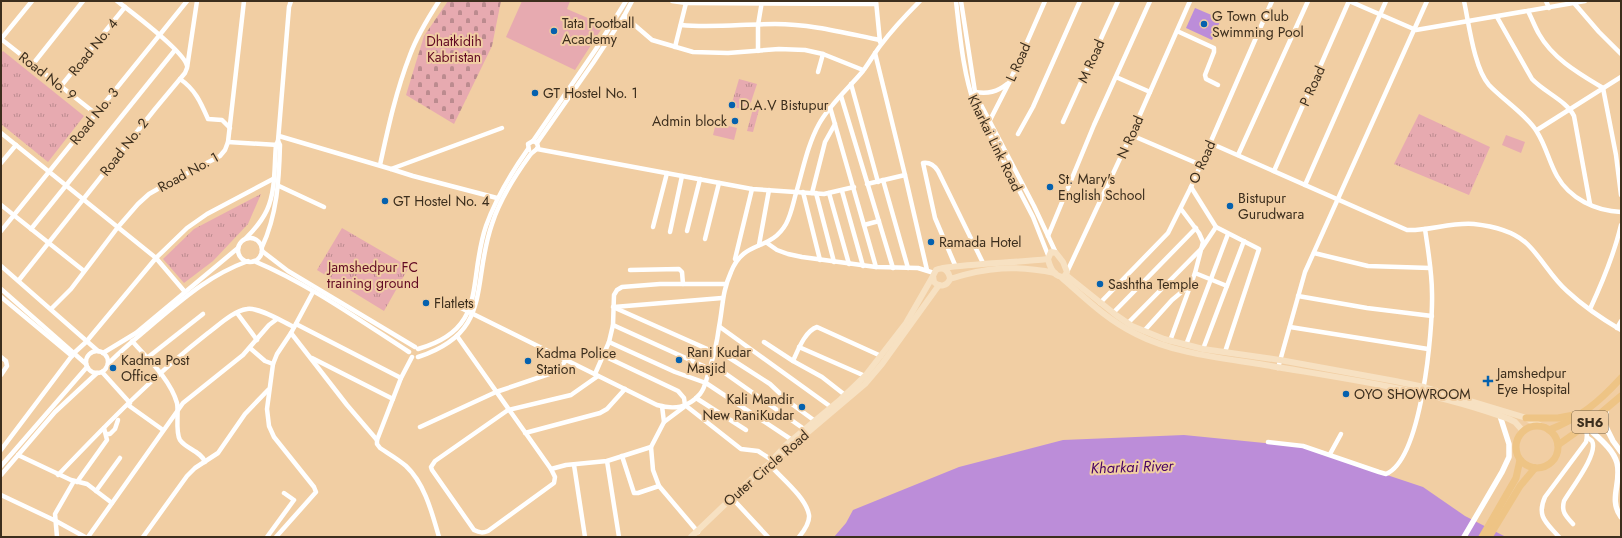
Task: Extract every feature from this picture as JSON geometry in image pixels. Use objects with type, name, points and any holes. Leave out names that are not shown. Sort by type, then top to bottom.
[{"type":"main road","points":[[1054,274],[1049,264],[1048,257],[1051,252],[1056,252],[1063,262],[1065,275],[1102,314],[1120,326],[1157,343],[1207,356],[1423,391],[1500,416],[1515,422],[1524,431]]},
{"type":"main road","points":[[770,462],[804,429],[845,395],[865,376],[913,312],[936,270],[955,266],[1014,262],[1048,257]]},
{"type":"main road","points":[[943,268],[950,274],[950,279]]},
{"type":"main road","points":[[933,274],[934,282],[939,286],[946,284],[950,279],[989,269],[1037,270],[1065,275],[1128,323],[1170,341],[1203,349],[1280,360],[1423,391],[1526,418],[1550,430],[1556,437],[1558,445],[1557,454],[1552,462],[1544,467],[1535,468],[1527,466],[1520,460],[1516,444],[1519,436],[1524,431],[1529,428],[1541,426]]},
{"type":"main road","name":"Outer Circle Road","points":[[695,535],[731,497],[770,462],[780,456],[844,402],[873,375],[939,286]]},
{"type":"main road","name":"SH6","points":[[1550,430],[1582,414],[1621,378]]},
{"type":"main road","name":"SH6","points":[[1558,445],[1606,410],[1621,396]]},
{"type":"main road","points":[[1526,418],[1558,418],[1582,414],[1588,424]]},
{"type":"main road","points":[[1490,537],[1498,515],[1516,478],[1520,460]]},
{"type":"main road","points":[[1482,537],[1535,468]]},
{"type":"street","points":[[1,39],[32,1]]},
{"type":"street","points":[[33,64],[83,1]]},
{"type":"street","points":[[117,1],[160,35],[186,63],[187,68]]},
{"type":"street","name":"Road No. 3","points":[[1,231],[187,1]]},
{"type":"street","name":"Road No. 2","points":[[19,280],[180,79],[187,68],[197,1]]},
{"type":"street","name":"Road No. 1","points":[[51,309],[71,289],[118,227],[149,194],[185,173],[220,156],[225,150],[230,128],[244,1]]},
{"type":"street","points":[[286,1],[289,7]]},
{"type":"street","points":[[1,466],[72,386],[87,366],[86,359],[89,355],[100,352],[136,332],[238,248],[241,242],[260,222],[271,200],[278,142],[289,7],[291,1]]},
{"type":"street","points":[[380,165],[392,112],[410,55],[421,30],[438,1]]},
{"type":"street","points":[[409,352],[410,349],[437,343],[451,334],[470,313],[479,287],[486,245],[492,223],[508,189],[532,150],[535,142],[596,50],[626,1]]},
{"type":"street","points":[[632,1],[624,16],[535,142],[528,144],[532,150],[752,189],[829,193],[854,187]]},
{"type":"street","points":[[672,1],[686,3],[876,2],[880,43]]},
{"type":"street","points":[[735,262],[742,254],[759,244],[767,243],[779,234],[791,214],[812,141],[819,124],[830,107],[864,70],[880,43],[920,1]]},
{"type":"street","name":"Kharkai Link Road","points":[[956,1],[966,70],[974,106],[1035,222],[1048,257]]},
{"type":"street","points":[[961,1],[975,92],[1056,252]]},
{"type":"street","name":"L Road","points":[[989,122],[1009,83],[1044,1]]},
{"type":"street","points":[[1018,134],[1033,106],[1080,1]]},
{"type":"street","name":"M Road","points":[[1063,122],[1118,1]]},
{"type":"street","points":[[1048,236],[1150,1]]},
{"type":"street","name":"N Road","points":[[1065,275],[1131,135],[1190,1]]},
{"type":"street","name":"O Road","points":[[1100,303],[1168,233],[1191,187],[1272,1]]},
{"type":"street","points":[[1238,155],[1308,1]]},
{"type":"street","points":[[1349,1],[1415,30],[1584,1]]},
{"type":"street","name":"P Road","points":[[1274,171],[1349,1]]},
{"type":"street","points":[[1305,185],[1386,1]]},
{"type":"street","points":[[1278,368],[1298,296],[1314,253],[1427,1]]},
{"type":"street","points":[[1464,1],[1476,60],[1488,84],[1537,130],[1557,176],[1573,194],[1590,204],[1606,210],[1621,212]]},
{"type":"street","points":[[1546,1],[1549,8]]},
{"type":"street","points":[[758,51],[758,25],[762,2]]},
{"type":"street","points":[[675,47],[686,3]]},
{"type":"street","points":[[1574,3],[1599,32],[1621,54]]},
{"type":"street","name":"Road No. 4","points":[[61,86],[125,7]]},
{"type":"street","points":[[1528,11],[1539,35],[1550,49],[1573,69],[1603,88],[1616,155],[1621,195]]},
{"type":"street","points":[[624,16],[652,40],[698,53],[794,49],[823,54],[864,70]]},
{"type":"street","points":[[1497,17],[1532,79],[1540,88],[1571,109],[1574,116],[1590,204]]},
{"type":"street","points":[[681,25],[716,27],[775,24],[812,27],[880,43]]},
{"type":"street","points":[[1177,31],[1214,48],[1214,52],[1205,75],[1206,79],[1218,85]]},
{"type":"street","name":"Road No. 9","points":[[1,39],[96,114]]},
{"type":"street","points":[[31,229],[174,50]]},
{"type":"street","points":[[875,53],[905,175],[926,270]]},
{"type":"street","points":[[818,72],[823,54]]},
{"type":"street","points":[[1116,77],[1150,92]]},
{"type":"street","points":[[1537,130],[1621,77]]},
{"type":"street","points":[[180,79],[190,86],[199,99],[208,119],[222,120],[230,128]]},
{"type":"street","points":[[975,92],[993,92],[1009,83]]},
{"type":"street","points":[[851,84],[908,268]]},
{"type":"street","points":[[840,96],[894,268]]},
{"type":"street","points":[[830,107],[876,267]]},
{"type":"street","points":[[834,262],[814,193],[821,154],[835,124]]},
{"type":"street","points":[[391,169],[502,128]]},
{"type":"street","points":[[1,133],[156,258],[185,292]]},
{"type":"street","points":[[1131,135],[1200,165]]},
{"type":"street","points":[[228,142],[278,142],[380,165],[413,176],[497,198]]},
{"type":"street","points":[[254,261],[259,257],[269,228],[279,186],[278,142]]},
{"type":"street","points":[[1210,143],[1402,228],[1416,230],[1450,225],[1472,224],[1509,232],[1526,243],[1565,290],[1619,329],[1621,321]]},
{"type":"street","points":[[1,163],[16,145]]},
{"type":"street","points":[[412,357],[418,357],[439,348],[457,336],[468,323],[483,236],[497,198],[532,150]]},
{"type":"street","points":[[955,266],[935,218],[923,163],[927,162],[934,165],[938,171],[983,263]]},
{"type":"street","points":[[653,227],[667,173]]},
{"type":"street","points":[[867,184],[905,175]]},
{"type":"street","points":[[670,232],[682,176]]},
{"type":"street","points":[[8,457],[1,451],[73,355],[86,342],[156,258],[187,228],[207,214],[273,179]]},
{"type":"street","points":[[687,231],[700,179]]},
{"type":"street","points":[[706,239],[719,183]]},
{"type":"street","points":[[279,186],[324,207]]},
{"type":"street","points":[[1191,187],[1216,228],[1259,249],[1225,352]]},
{"type":"street","points":[[695,535],[659,486],[653,470],[651,447],[664,422],[696,398],[701,393],[706,383],[720,327],[722,298],[735,262],[752,189]]},
{"type":"street","points":[[759,244],[769,190]]},
{"type":"street","points":[[842,191],[863,266]]},
{"type":"street","points":[[803,192],[820,260]]},
{"type":"street","points":[[829,193],[849,264]]},
{"type":"street","points":[[1,205],[84,271]]},
{"type":"street","points":[[1170,341],[1195,273],[1202,248],[1202,238],[1181,209]]},
{"type":"street","points":[[864,225],[879,221]]},
{"type":"street","points":[[1590,309],[1609,266],[1621,225]]},
{"type":"street","points":[[1113,313],[1196,228]]},
{"type":"street","points":[[1128,323],[1202,248],[1216,228]]},
{"type":"street","points":[[1268,442],[1303,446],[1386,474],[1392,471],[1399,463],[1414,428],[1423,391],[1432,316],[1432,290],[1425,229]]},
{"type":"street","points":[[1186,345],[1228,234]]},
{"type":"street","points":[[246,238],[253,238],[258,241],[262,249],[288,271],[391,334],[417,348],[420,351],[418,357]]},
{"type":"street","points":[[1203,349],[1244,241]]},
{"type":"street","points":[[767,243],[777,250],[788,254],[820,260],[863,266],[926,270],[933,274]]},
{"type":"street","points":[[238,248],[242,259],[254,261],[280,272],[409,352],[412,357]]},
{"type":"street","points":[[1314,253],[1368,266],[1430,268]]},
{"type":"street","points":[[1,474],[55,412],[106,368],[108,364],[132,340],[209,279],[229,268],[248,261]]},
{"type":"street","points":[[1,266],[19,280],[86,342],[100,352],[108,360],[108,364]]},
{"type":"street","points":[[630,270],[679,268],[682,272],[682,284]]},
{"type":"street","points":[[1195,273],[1227,286]]},
{"type":"street","points":[[457,336],[508,410],[551,469],[555,477],[554,483],[488,531],[483,533],[479,533],[474,530],[432,470],[431,467],[435,461],[508,410],[571,395],[596,375],[609,342],[613,325],[614,295],[617,290],[622,287],[660,284],[726,284]]},
{"type":"street","points":[[1144,331],[1172,300],[1190,285]]},
{"type":"street","points":[[1,289],[73,355]]},
{"type":"street","points":[[276,537],[316,492],[314,487],[274,437],[269,426],[266,409],[273,364],[277,354],[291,333],[313,292]]},
{"type":"street","points":[[1298,296],[1368,308],[1432,316]]},
{"type":"street","points":[[1,298],[87,366],[90,370],[100,372],[129,404],[163,430]]},
{"type":"street","points":[[613,307],[722,298]]},
{"type":"street","points":[[455,305],[662,406],[674,408],[685,406]]},
{"type":"street","points":[[613,307],[714,352]]},
{"type":"street","points":[[58,475],[153,380],[198,341],[237,313],[249,309],[257,310],[295,326],[401,378]]},
{"type":"street","points":[[237,313],[257,340]]},
{"type":"street","points":[[147,358],[203,314]]},
{"type":"street","points":[[88,537],[183,403],[250,348],[269,325],[277,319]]},
{"type":"street","points":[[613,325],[711,367],[804,429]]},
{"type":"street","points":[[720,327],[831,407]]},
{"type":"street","points":[[793,360],[799,347],[812,330],[817,327],[881,356]]},
{"type":"street","points":[[1290,327],[1428,349]]},
{"type":"street","points":[[291,333],[347,405],[377,440],[377,444],[380,448],[407,467],[415,477],[432,513],[439,537]]},
{"type":"street","points":[[132,340],[161,374],[173,393],[178,409],[180,438],[184,444],[202,457],[205,462]]},
{"type":"street","points":[[609,342],[681,375],[706,383],[792,440]]},
{"type":"street","points":[[764,342],[822,377],[845,395]]},
{"type":"street","points":[[799,347],[865,376]]},
{"type":"street","points":[[250,348],[265,361],[273,364]]},
{"type":"street","points":[[604,356],[678,391],[684,398],[685,406],[741,449],[758,451],[770,462],[806,506],[809,516],[808,523],[799,537]]},
{"type":"street","points":[[1,357],[6,361],[7,366],[1,375]]},
{"type":"street","points":[[377,440],[401,378],[412,357]]},
{"type":"street","points":[[728,357],[770,384],[789,402],[815,421]]},
{"type":"street","points":[[311,358],[393,398]]},
{"type":"street","points":[[420,427],[496,392],[558,371],[566,360]]},
{"type":"street","points":[[525,433],[600,413],[607,409],[625,389]]},
{"type":"street","points":[[143,537],[187,476],[218,452],[245,414],[268,390]]},
{"type":"street","points":[[696,398],[746,430]]},
{"type":"street","points":[[662,406],[664,422]]},
{"type":"street","points":[[1606,410],[1605,425],[1620,451],[1613,454]]},
{"type":"street","points":[[1464,537],[1502,472],[1509,457],[1509,444],[1500,416]]},
{"type":"street","points":[[106,434],[113,432],[118,420]]},
{"type":"street","points":[[1588,424],[1605,425]]},
{"type":"street","points":[[1559,537],[1544,519],[1540,511],[1541,507],[1545,497],[1586,442],[1588,424]]},
{"type":"street","points":[[1588,424],[1613,454],[1618,469],[1615,506],[1621,517]]},
{"type":"street","points":[[57,537],[56,511],[75,481],[107,440],[104,428]]},
{"type":"street","points":[[1330,454],[1342,434]]},
{"type":"street","points":[[1573,524],[1563,512],[1562,507],[1564,501],[1591,456],[1593,446],[1592,441],[1587,437]]},
{"type":"street","points":[[551,469],[607,461],[651,447]]},
{"type":"street","points":[[18,455],[58,475],[87,484],[112,503]]},
{"type":"street","points":[[622,456],[634,493],[638,494],[659,486]]},
{"type":"street","points":[[96,491],[120,458]]},
{"type":"street","points":[[607,461],[619,537]]},
{"type":"street","points":[[574,465],[585,537]]},
{"type":"street","points":[[267,537],[294,500],[284,493]]},
{"type":"street","points":[[1,495],[56,521],[85,537]]},
{"type":"street","points":[[731,497],[768,537]]},
{"type":"green space","name":"Dhatkidih Kabristan","points":[[448,1],[501,1],[492,46],[454,124],[406,95],[424,36]]},
{"type":"green space","name":"Tata Football Academy","points":[[522,1],[570,1],[567,9],[604,25],[575,70],[506,37]]},
{"type":"green space","points":[[3,51],[84,116],[48,162],[1,124],[1,53]]},
{"type":"green space","points":[[739,79],[757,84],[748,111],[731,106]]},
{"type":"green space","points":[[754,105],[760,106],[753,132],[747,131]]},
{"type":"green space","points":[[1419,114],[1490,147],[1469,195],[1394,164]]},
{"type":"green space","points":[[716,123],[737,128],[734,140],[713,135]]},
{"type":"green space","points":[[1506,135],[1525,142],[1521,153],[1502,145]]},
{"type":"green space","points":[[261,194],[248,224],[213,261],[184,283],[163,259],[194,229]]},
{"type":"green space","name":"Jamshedpur FC training ground","points":[[342,228],[409,267],[384,311],[317,270]]},
{"type":"water","name":"G Town Club Swimming Pool","points":[[1195,8],[1221,19],[1212,40],[1186,28]]},
{"type":"water","name":"Kharkai River","points":[[1184,435],[1303,447],[1423,487],[1465,516],[1506,537],[834,537],[846,523],[853,510],[959,467],[1063,440]]},
{"type":"place","name":"G Town Club Swimming Pool","points":[[1204,24]]},
{"type":"place","name":"Tata Football Academy","points":[[554,31]]},
{"type":"place","name":"GT Hostel No. 1","points":[[535,93]]},
{"type":"place","name":"D.A.V Bistupur","points":[[732,105]]},
{"type":"place","name":"Admin block","points":[[735,121]]},
{"type":"place","name":"St. Mary's English School","points":[[1050,187]]},
{"type":"place","name":"GT Hostel No. 4","points":[[385,201]]},
{"type":"place","name":"Bistupur Gurudwara","points":[[1230,206]]},
{"type":"place","name":"Ramada Hotel","points":[[931,242]]},
{"type":"place","name":"Sashtha Temple","points":[[1100,284]]},
{"type":"place","name":"Flatlets","points":[[426,303]]},
{"type":"place","name":"Rani Kudar Masjid","points":[[679,360]]},
{"type":"place","name":"Kadma Police Station","points":[[528,361]]},
{"type":"place","name":"Kadma Post Office","points":[[113,368]]},
{"type":"place","name":"Jamshedpur Eye Hospital","points":[[1488,381]]},
{"type":"place","name":"OYO SHOWROOM","points":[[1346,394]]},
{"type":"place","name":"Kali Mandir New RaniKudar","points":[[802,407]]}]
